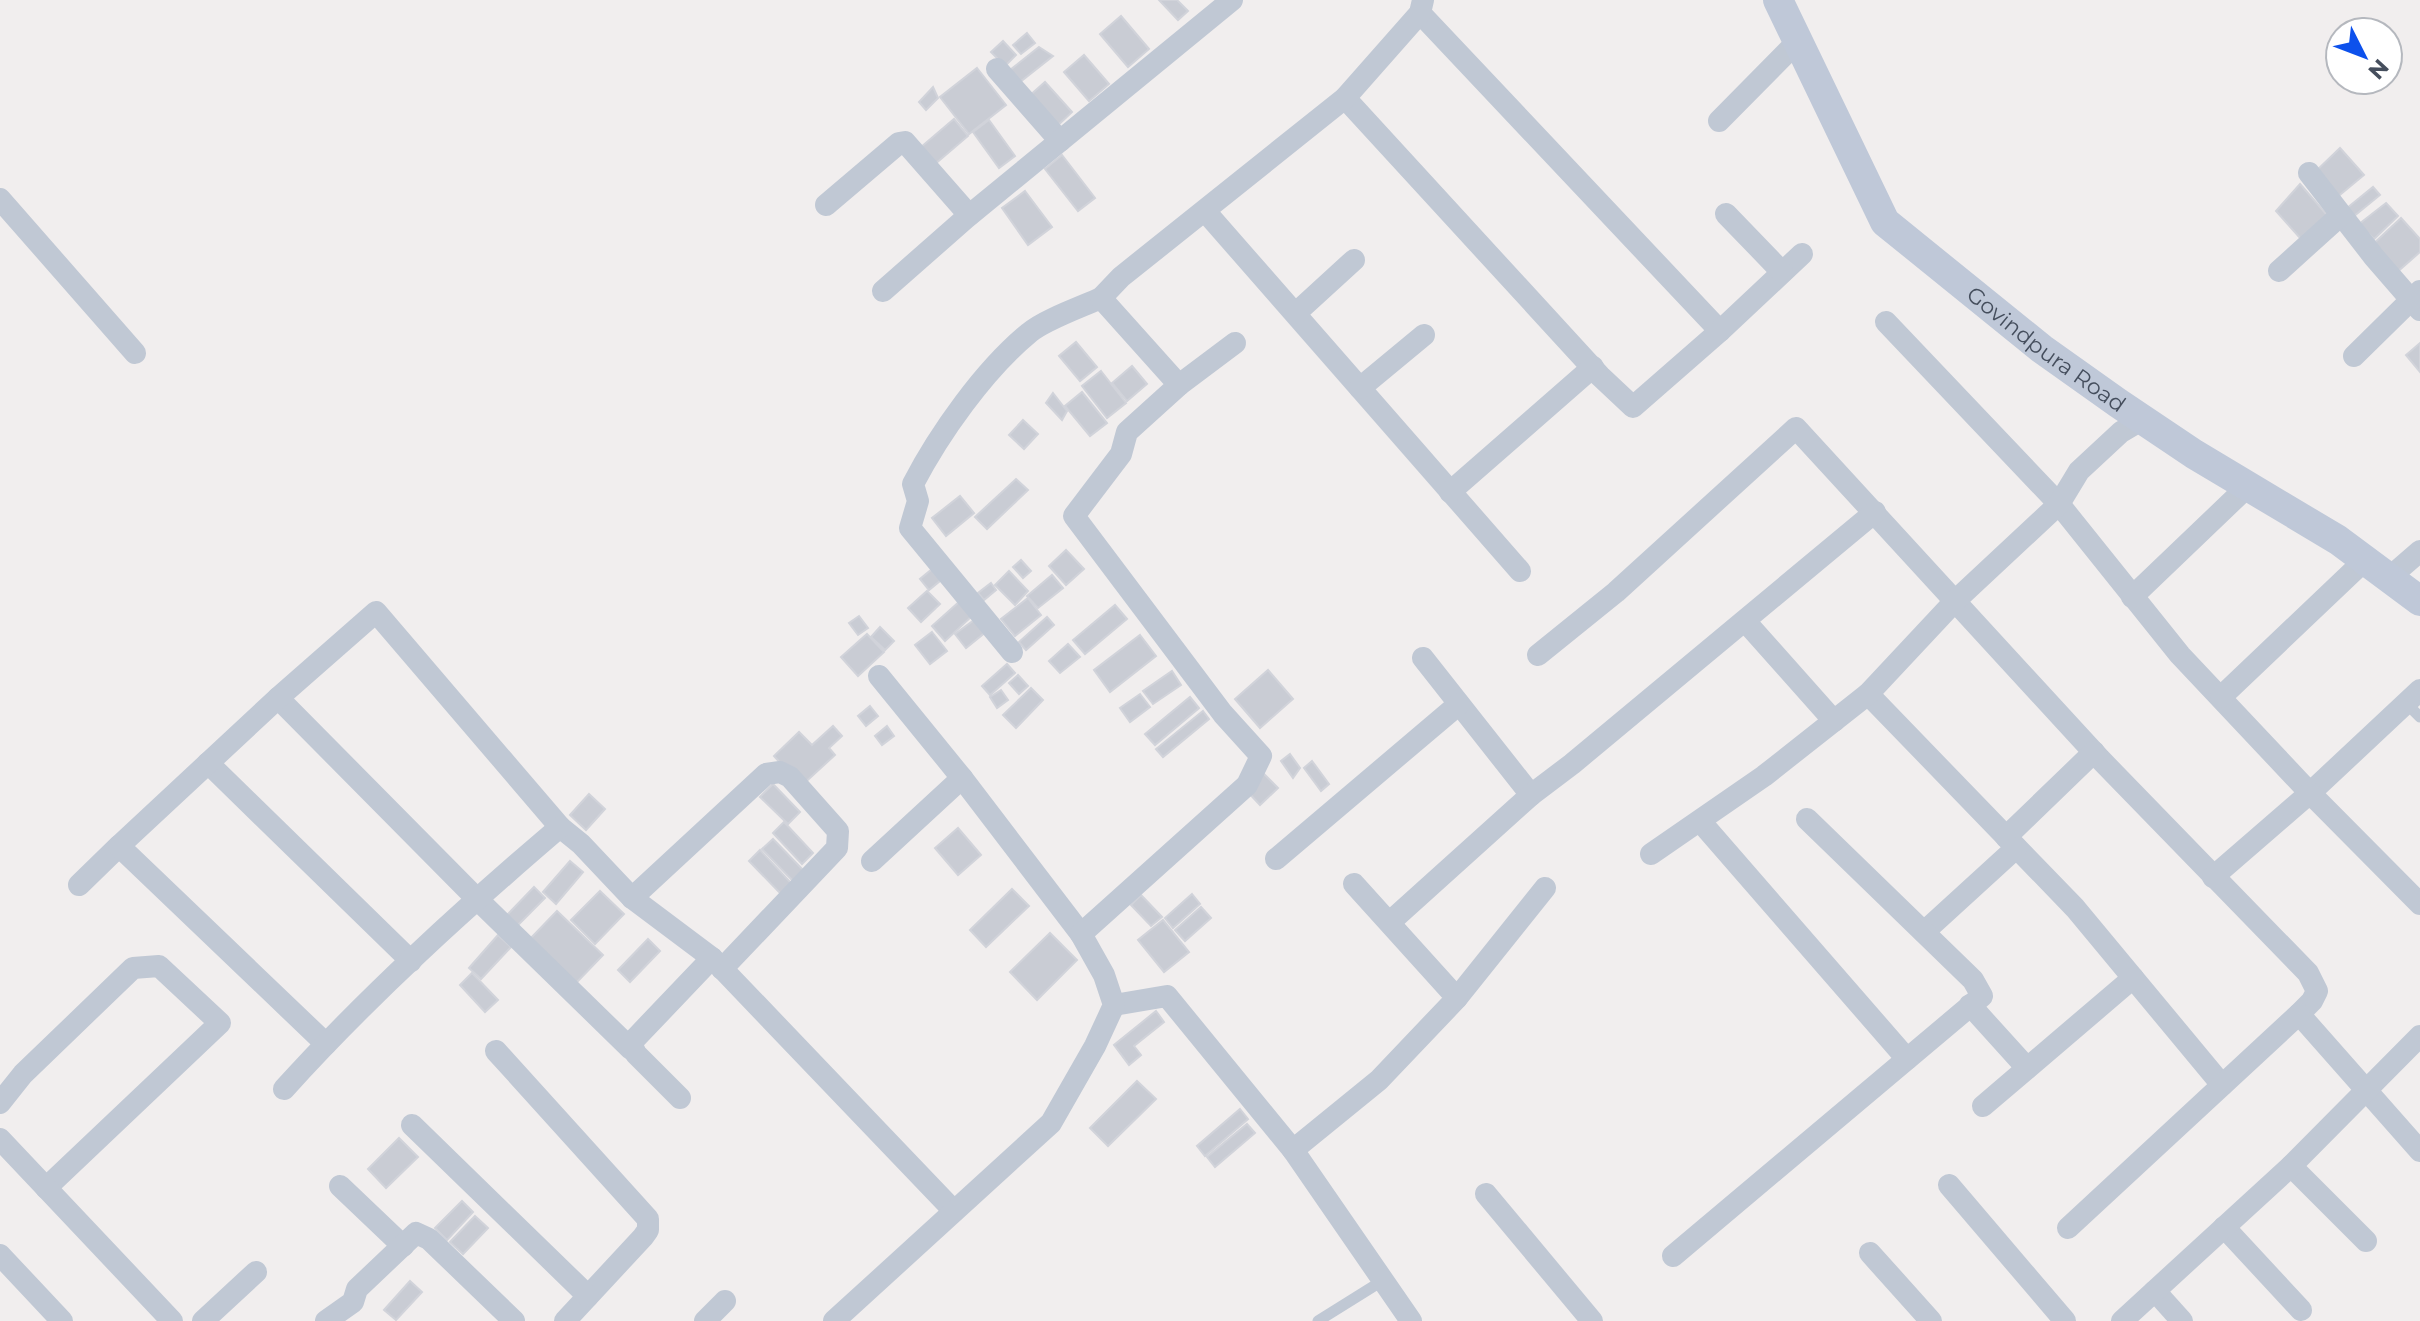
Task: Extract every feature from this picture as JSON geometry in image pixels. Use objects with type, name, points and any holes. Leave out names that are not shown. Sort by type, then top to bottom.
[{"type":"street","points":[[883,291],[969,215],[1232,0]]},
{"type":"street","name":"Govindpura Road","points":[[1778,0],[1885,222],[2042,349],[2247,487],[2338,540],[2420,601]]},
{"type":"street","points":[[1012,652],[910,528],[918,501],[913,484],[933,445],[982,382],[1030,331],[1101,298],[1121,277],[1345,98],[1421,6],[1533,136],[1720,331]]},
{"type":"street","points":[[1719,121],[1799,40]]},
{"type":"street","points":[[997,69],[1060,141]]},
{"type":"street","points":[[1345,98],[1633,407],[1802,254]]},
{"type":"street","points":[[826,205],[899,143],[905,142],[969,215]]},
{"type":"street","points":[[2309,173],[2341,215],[2417,300],[2354,356]]},
{"type":"street","points":[[0,199],[135,353]]},
{"type":"street","points":[[1205,211],[1520,571]]},
{"type":"street","points":[[1726,214],[1782,272]]},
{"type":"street","points":[[2279,271],[2341,215]]},
{"type":"street","points":[[1296,313],[1354,260]]},
{"type":"street","points":[[1101,298],[1179,385]]},
{"type":"street","points":[[1886,322],[2059,504],[2180,655],[2420,904]]},
{"type":"street","points":[[1360,388],[1424,335]]},
{"type":"street","points":[[1081,934],[1247,785],[1261,756],[1223,714],[1074,516],[1121,454],[1127,432],[1179,385],[1235,343]]},
{"type":"street","points":[[1450,492],[1593,367]]},
{"type":"street","points":[[1651,854],[1700,821],[1868,694],[1955,601],[2059,504],[2079,471],[2121,432],[2143,419]]},
{"type":"street","points":[[1538,655],[1616,592],[1796,428],[2094,752],[2314,982],[2315,997],[2299,1014],[2068,1228]]},
{"type":"street","points":[[2132,597],[2247,487]]},
{"type":"street","points":[[1390,922],[1531,795],[1875,512]]},
{"type":"street","points":[[2390,577],[2420,551]]},
{"type":"street","points":[[2221,697],[2365,560]]},
{"type":"street","points":[[79,885],[278,698],[376,612],[560,827],[581,844],[632,898],[717,964],[954,1211]]},
{"type":"street","points":[[1745,621],[1834,721]]},
{"type":"street","points":[[1423,658],[1531,795]]},
{"type":"street","points":[[834,1321],[1051,1123],[1095,1046],[1114,1005],[1104,975],[1081,934],[962,778],[879,676]]},
{"type":"street","points":[[1868,694],[2075,908],[2222,1085]]},
{"type":"street","points":[[278,698],[680,1098]]},
{"type":"street","points":[[2213,877],[2415,703]]},
{"type":"street","points":[[1276,859],[1459,704]]},
{"type":"street","points":[[1924,932],[2094,752]]},
{"type":"street","points":[[208,763],[411,961]]},
{"type":"street","points":[[631,1049],[634,1037],[717,964],[837,848],[838,831],[790,777],[780,772],[766,774],[632,898]]},
{"type":"street","points":[[872,861],[962,778]]},
{"type":"street","points":[[1673,1256],[1982,996],[1973,980],[1807,819]]},
{"type":"street","points":[[1700,821],[1907,1059]]},
{"type":"street","points":[[284,1089],[476,898],[560,827]]},
{"type":"street","points":[[119,846],[326,1044]]},
{"type":"street","points":[[1354,884],[1457,998]]},
{"type":"street","points":[[1293,1150],[1379,1080],[1457,998],[1545,888]]},
{"type":"street","points":[[0,1103],[23,1074],[133,968],[159,966],[220,1023],[46,1188]]},
{"type":"street","points":[[1983,1106],[2133,978]]},
{"type":"street","points":[[1114,1005],[1167,996],[1293,1150],[1411,1321]]},
{"type":"street","points":[[1970,1005],[2027,1068]]},
{"type":"street","points":[[2299,1014],[2420,1151]]},
{"type":"street","points":[[2122,1321],[2291,1166],[2420,1036]]},
{"type":"street","points":[[496,1051],[648,1219],[648,1230],[643,1237],[565,1321]]},
{"type":"street","points":[[412,1125],[588,1296]]},
{"type":"street","points":[[0,1139],[172,1321]]},
{"type":"street","points":[[2291,1166],[2366,1241]]},
{"type":"street","points":[[1949,1185],[2065,1321]]},
{"type":"street","points":[[340,1186],[403,1246]]},
{"type":"street","points":[[1486,1194],[1592,1321]]},
{"type":"street","points":[[2224,1227],[2301,1310]]},
{"type":"street","points":[[341,1317],[353,1302],[357,1289],[416,1233],[429,1239],[514,1321]]},
{"type":"street","points":[[1870,1253],[1931,1321]]},
{"type":"street","points":[[0,1255],[62,1321]]},
{"type":"street","points":[[203,1321],[256,1272]]},
{"type":"street","points":[[2155,1291],[2182,1321]]},
{"type":"street","points":[[705,1321],[725,1301]]},
{"type":"lane","points":[[1318,1321],[1382,1281]]},
{"type":"building","points":[[1159,0],[1177,0],[1188,11],[1178,20]]},
{"type":"building","points":[[1121,16],[1149,49],[1128,67],[1100,34]]},
{"type":"building","points":[[1027,33],[1035,43],[1021,54],[1013,45]]},
{"type":"building","points":[[1003,41],[1016,55],[1005,66],[991,52]]},
{"type":"building","points":[[1039,47],[1053,56],[1020,82],[1010,70]]},
{"type":"building","points":[[1084,55],[1109,84],[1089,101],[1064,72]]},
{"type":"building","points":[[977,68],[1006,105],[969,134],[940,97]]},
{"type":"building","points":[[1045,82],[1072,112],[1055,128],[1028,97]]},
{"type":"building","points":[[933,87],[938,98],[926,110],[919,102]]},
{"type":"building","points":[[954,119],[968,136],[935,164],[921,147]]},
{"type":"building","points":[[989,120],[1015,156],[999,168],[973,132]]},
{"type":"building","points":[[2340,148],[2364,175],[2336,198],[2315,172]]},
{"type":"building","points":[[1062,155],[1095,198],[1078,211],[1045,169]]},
{"type":"building","points":[[2300,184],[2327,215],[2301,239],[2276,211]]},
{"type":"building","points":[[2373,187],[2380,195],[2354,216],[2347,208]]},
{"type":"building","points":[[1025,191],[1052,227],[1028,245],[1002,208]]},
{"type":"building","points":[[2386,203],[2398,216],[2374,239],[2359,224]]},
{"type":"building","points":[[2401,218],[2420,239],[2420,252],[2396,273],[2371,246]]},
{"type":"building","points":[[1076,342],[1097,367],[1080,381],[1059,356]]},
{"type":"building","points":[[2420,343],[2420,372],[2406,355]]},
{"type":"building","points":[[1132,366],[1147,384],[1127,401],[1112,383]]},
{"type":"building","points":[[1101,371],[1126,403],[1107,418],[1082,386]]},
{"type":"building","points":[[1082,392],[1107,423],[1090,436],[1065,406]]},
{"type":"building","points":[[1053,393],[1067,411],[1062,420],[1046,403]]},
{"type":"building","points":[[1023,420],[1038,434],[1024,449],[1009,435]]},
{"type":"building","points":[[1016,479],[1028,490],[987,529],[975,517]]},
{"type":"building","points":[[960,496],[974,513],[946,536],[932,518]]},
{"type":"building","points":[[1066,550],[1084,569],[1066,585],[1049,566]]},
{"type":"building","points":[[1021,560],[1031,571],[1023,578],[1013,567]]},
{"type":"building","points":[[937,565],[946,576],[929,590],[920,579]]},
{"type":"building","points":[[1009,571],[1028,591],[1015,605],[995,585]]},
{"type":"building","points":[[1052,575],[1063,588],[1038,608],[1027,596]]},
{"type":"building","points":[[991,583],[996,590],[984,600],[978,593]]},
{"type":"building","points":[[927,591],[940,604],[921,622],[908,608]]},
{"type":"building","points":[[1028,598],[1041,615],[1015,636],[1001,619]]},
{"type":"building","points":[[959,602],[972,616],[945,641],[932,626]]},
{"type":"building","points":[[1115,605],[1127,619],[1085,654],[1073,640]]},
{"type":"building","points":[[859,616],[868,628],[858,635],[849,623]]},
{"type":"building","points":[[1047,617],[1054,625],[1026,650],[1019,642]]},
{"type":"building","points":[[977,618],[987,631],[966,648],[955,634]]},
{"type":"building","points":[[880,627],[894,641],[885,650],[871,637]]},
{"type":"building","points":[[932,632],[947,651],[930,664],[915,645]]},
{"type":"building","points":[[867,634],[884,652],[858,676],[841,657]]},
{"type":"building","points":[[1140,635],[1156,656],[1110,692],[1094,670]]},
{"type":"building","points":[[1068,644],[1080,657],[1060,673],[1049,661]]},
{"type":"building","points":[[1007,664],[1015,673],[990,695],[982,686]]},
{"type":"building","points":[[1268,670],[1293,699],[1260,728],[1235,699]]},
{"type":"building","points":[[1172,671],[1181,685],[1153,704],[1143,691]]},
{"type":"building","points":[[1018,675],[1028,686],[1019,694],[1009,683]]},
{"type":"building","points":[[1031,688],[1043,700],[1016,728],[1003,715]]},
{"type":"building","points":[[1001,690],[1008,700],[997,708],[990,697]]},
{"type":"building","points":[[1140,694],[1150,707],[1130,722],[1120,708]]},
{"type":"building","points":[[1190,697],[1199,708],[1155,745],[1145,734]]},
{"type":"building","points":[[870,706],[878,716],[866,726],[858,716]]},
{"type":"building","points":[[1203,711],[1209,719],[1163,757],[1156,749]]},
{"type":"building","points":[[833,726],[842,736],[829,748],[835,755],[801,786],[774,756],[799,732],[812,745]]},
{"type":"building","points":[[887,726],[894,736],[882,745],[875,736]]},
{"type":"building","points":[[1290,754],[1300,768],[1293,778],[1281,761]]},
{"type":"building","points":[[1312,761],[1329,784],[1321,791],[1304,768]]},
{"type":"building","points":[[1263,773],[1278,788],[1260,805],[1245,789]]},
{"type":"building","points":[[773,784],[800,812],[788,824],[760,797]]},
{"type":"building","points":[[589,794],[605,809],[586,830],[570,815]]},
{"type":"building","points":[[784,822],[813,853],[802,864],[773,833]]},
{"type":"building","points":[[958,828],[981,855],[958,875],[935,848]]},
{"type":"building","points":[[773,839],[804,871],[793,881],[762,849]]},
{"type":"building","points":[[760,850],[791,883],[781,894],[749,861]]},
{"type":"building","points":[[570,861],[583,872],[556,904],[543,892]]},
{"type":"building","points":[[534,887],[545,898],[518,925],[507,915]]},
{"type":"building","points":[[1012,889],[1029,906],[986,947],[970,930]]},
{"type":"building","points":[[600,891],[624,914],[595,944],[571,920]]},
{"type":"building","points":[[1192,894],[1200,904],[1173,928],[1165,918]]},
{"type":"building","points":[[1141,895],[1162,917],[1151,926],[1131,905]]},
{"type":"building","points":[[1201,907],[1211,918],[1185,941],[1175,930]]},
{"type":"building","points":[[557,911],[603,955],[575,984],[529,940]]},
{"type":"building","points":[[1163,920],[1189,952],[1164,972],[1138,940]]},
{"type":"building","points":[[1050,933],[1077,960],[1037,1000],[1010,972]]},
{"type":"building","points":[[498,935],[511,947],[481,979],[469,968]]},
{"type":"building","points":[[648,939],[660,951],[630,982],[618,970]]},
{"type":"building","points":[[472,973],[498,1000],[485,1012],[460,985]]},
{"type":"building","points":[[1156,1011],[1164,1022],[1134,1046],[1141,1055],[1129,1065],[1114,1045]]},
{"type":"building","points":[[1137,1081],[1156,1099],[1108,1146],[1090,1128]]},
{"type":"building","points":[[1240,1109],[1248,1119],[1205,1156],[1197,1146]]},
{"type":"building","points":[[1247,1124],[1255,1133],[1215,1167],[1207,1157]]},
{"type":"building","points":[[399,1138],[418,1157],[386,1188],[368,1169]]},
{"type":"building","points":[[462,1201],[473,1212],[447,1240],[435,1228]]},
{"type":"building","points":[[475,1216],[488,1228],[463,1254],[450,1242]]},
{"type":"building","points":[[410,1281],[422,1292],[396,1320],[384,1310]]}]
